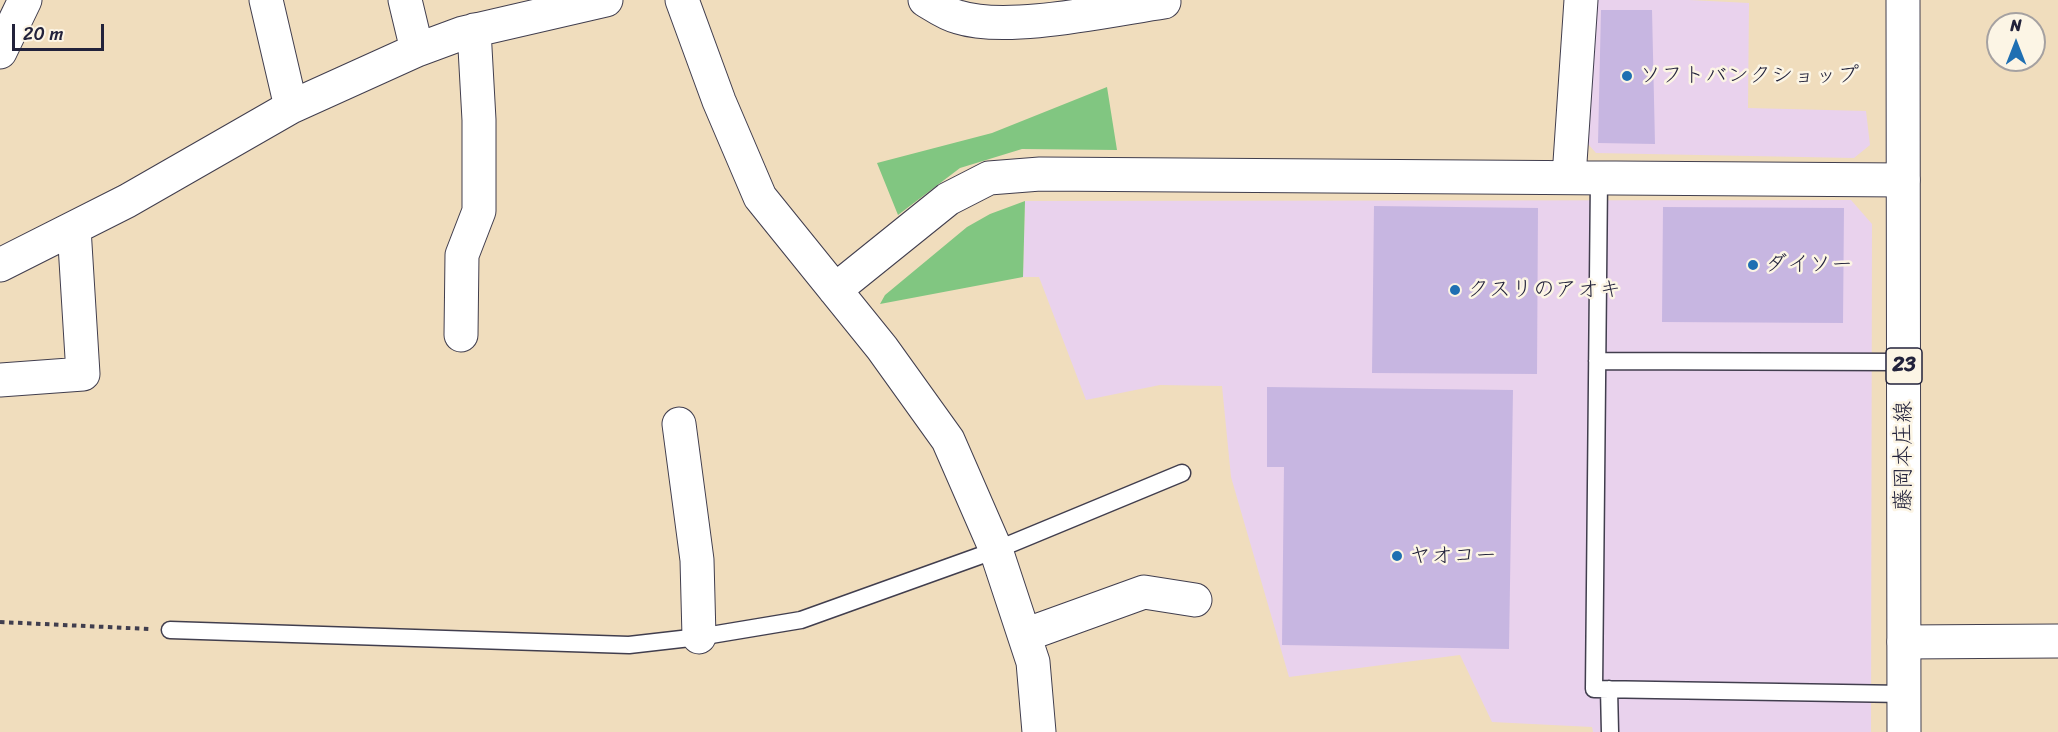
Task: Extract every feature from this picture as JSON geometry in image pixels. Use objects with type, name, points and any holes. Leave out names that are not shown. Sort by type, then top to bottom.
[{"type":"street","points":[[0,52],[25,0]]},
{"type":"street","points":[[266,0],[291,107]]},
{"type":"street","points":[[405,0],[417,50]]},
{"type":"street","points":[[0,265],[127,201],[291,107],[417,50],[474,30],[606,0]]},
{"type":"street","points":[[682,0],[719,101],[760,197],[882,348],[948,440],[996,550],[1025,635],[1033,662],[1040,732]]},
{"type":"street","points":[[925,0],[957,17],[986,22],[1064,18],[1164,2]]},
{"type":"street","points":[[1581,0],[1584,178]]},
{"type":"street","name":"藤岡本庄線","points":[[1903,0],[1904,732]]},
{"type":"street","points":[[461,335],[462,255],[479,212],[479,120],[474,30]]},
{"type":"street","points":[[835,290],[948,199],[989,178],[1040,174],[1903,180]]},
{"type":"street","points":[[0,380],[83,374],[74,228]]},
{"type":"street","points":[[680,424],[697,560],[699,637]]},
{"type":"street","points":[[1025,635],[1144,592],[1195,600]]},
{"type":"street","points":[[1904,642],[2058,641]]},
{"type":"lane","points":[[1584,178],[1597,361],[1594,689],[1904,694]]},
{"type":"lane","points":[[1597,361],[1904,362]]},
{"type":"lane","points":[[170,630],[629,645],[699,637],[801,620],[996,550],[1182,473]]},
{"type":"lane","points":[[1609,689],[1610,732]]},
{"type":"path","points":[[0,622],[170,630]]},
{"type":"shaded area","points":[[1594,0],[1689,0],[1749,3],[1748,108],[1866,111],[1870,145],[1854,158],[1596,153],[1588,144]]},
{"type":"shaded area","points":[[1851,200],[1872,224],[1871,732],[1593,732],[1592,727],[1492,722],[1460,655],[1289,677],[1231,477],[1222,386],[1160,385],[1086,400],[1039,277],[1023,277],[1025,201]]},
{"type":"green space","points":[[1107,87],[1117,150],[1022,149],[960,168],[898,215],[877,163],[992,133]]},
{"type":"green space","points":[[1025,201],[1023,277],[880,304],[885,295],[967,227],[990,214]]},
{"type":"building","name":"ソフトバンクショップ","points":[[1601,10],[1652,10],[1655,144],[1598,143]]},
{"type":"building","name":"クスリのアオキ","points":[[1374,206],[1538,208],[1537,374],[1372,373]]},
{"type":"building","name":"ダイソー","points":[[1663,207],[1844,208],[1843,323],[1662,322]]},
{"type":"building","name":"ヤオコー","points":[[1267,387],[1513,390],[1509,649],[1282,645],[1284,467],[1267,467]]},
{"type":"place","name":"ソフトバンクショップ","points":[[1627,76]]},
{"type":"place","name":"ダイソー","points":[[1753,265]]},
{"type":"place","name":"クスリのアオキ","points":[[1455,290]]},
{"type":"place","name":"ヤオコー","points":[[1397,556]]}]
